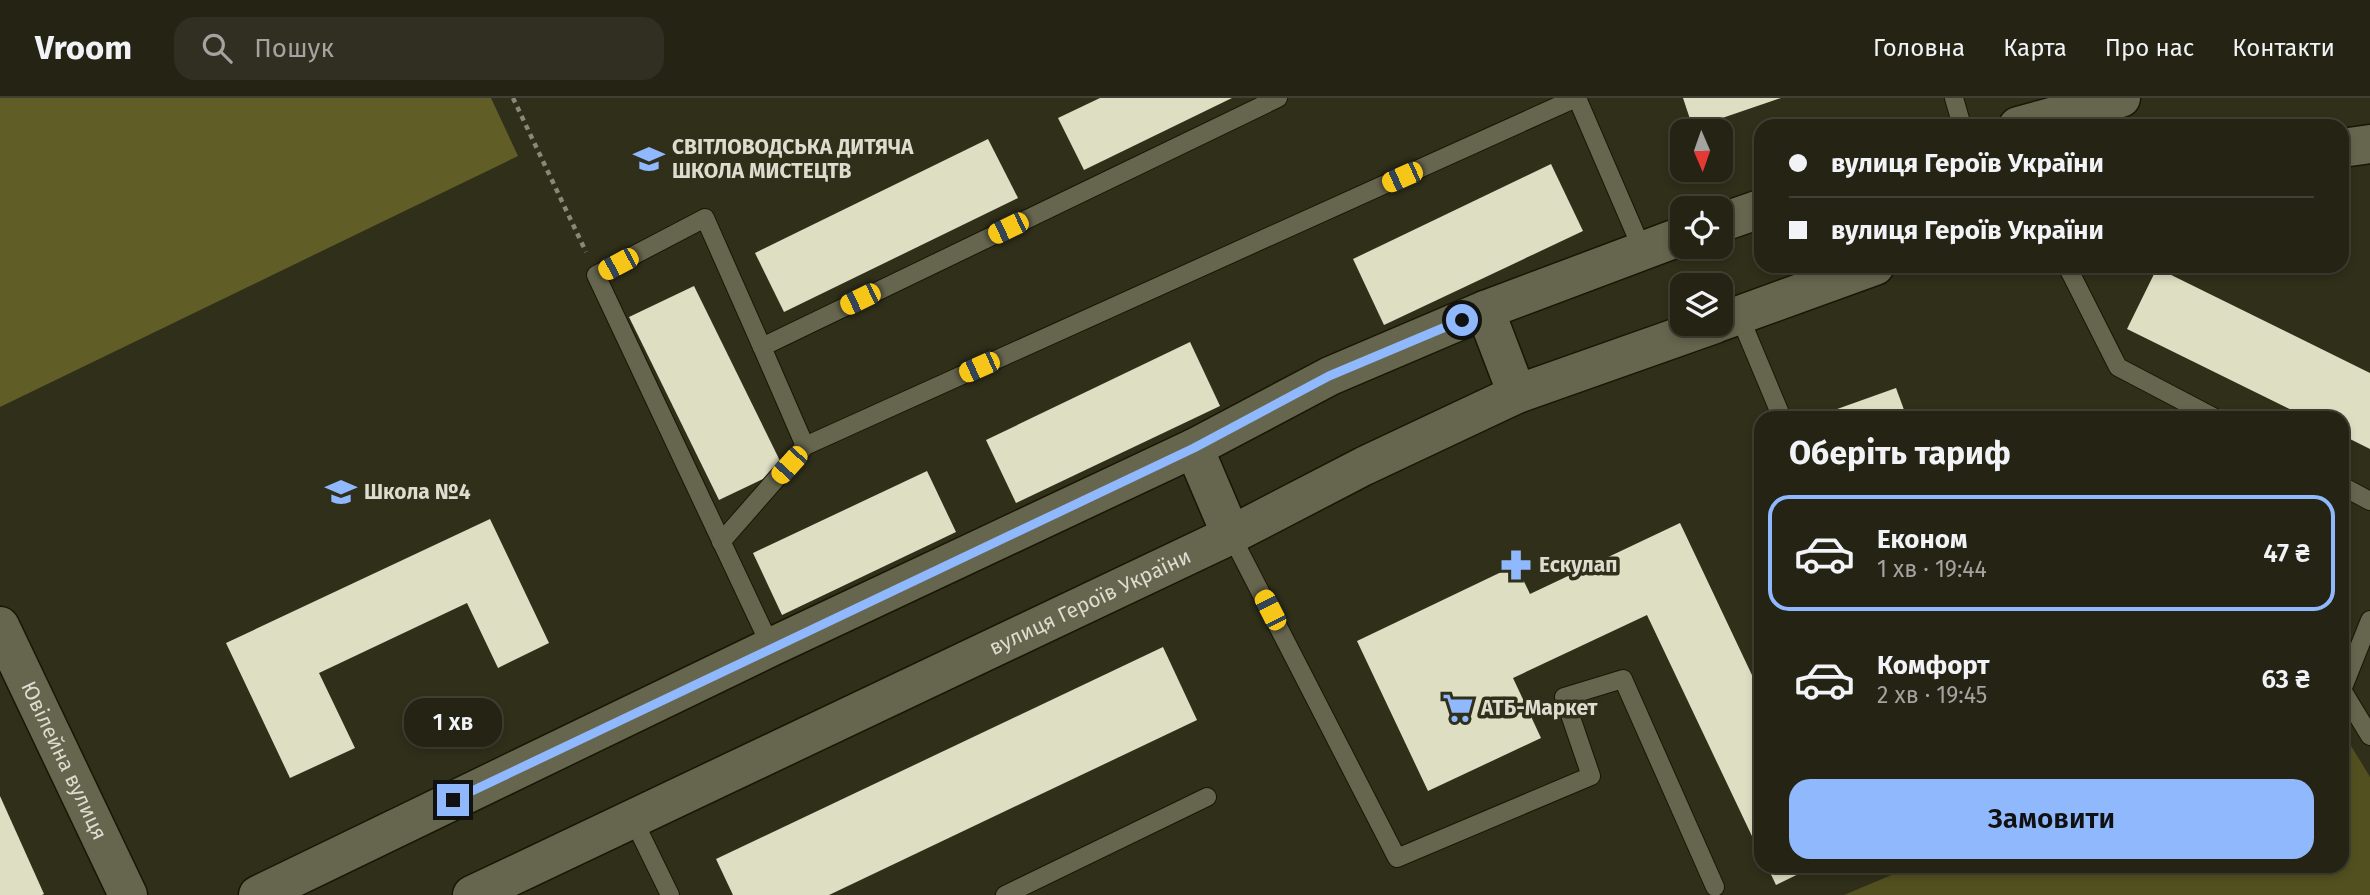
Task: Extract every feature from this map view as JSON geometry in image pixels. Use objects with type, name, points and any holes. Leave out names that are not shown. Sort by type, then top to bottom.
[{"type":"main road","points":[[2044,119],[2121,98]]},
{"type":"main road","points":[[2349,147],[2370,144]]},
{"type":"main road","points":[[1733,218],[1754,211]]},
{"type":"main road","points":[[258,895],[771,647],[1194,448],[1329,376],[1485,310],[1670,240]]},
{"type":"main road","name":"вулиця Героїв України","points":[[1733,317],[1856,273]]},
{"type":"main road","points":[[1485,310],[1517,394]]},
{"type":"main road","name":"вулиця Героїв України","points":[[472,895],[1231,535],[1364,466],[1517,394],[1680,336]]},
{"type":"main road","points":[[1194,448],[1231,535]]},
{"type":"main road","name":"Ювілейна вулиця","points":[[0,626],[128,895]]},
{"type":"lane","points":[[762,347],[1278,98]]},
{"type":"lane","points":[[721,542],[805,446],[1577,98],[1642,249]]},
{"type":"lane","points":[[1954,98],[1960,119]]},
{"type":"lane","points":[[771,647],[596,275],[705,218],[805,446]]},
{"type":"lane","points":[[2071,273],[2118,367],[2202,411]]},
{"type":"lane","points":[[1733,334],[1778,411]]},
{"type":"lane","points":[[2349,490],[2370,501]]},
{"type":"lane","points":[[1231,535],[1397,859],[1591,776],[1563,697],[1623,679],[1715,887]]},
{"type":"lane","points":[[2349,676],[2365,645],[2370,620]]},
{"type":"lane","points":[[2349,702],[2370,736]]},
{"type":"lane","points":[[1005,895],[1207,797]]},
{"type":"lane","points":[[632,817],[670,895]]},
{"type":"path","points":[[513,98],[596,275]]},
{"type":"shaded area","points":[[0,98],[491,98],[518,156],[0,407]]},
{"type":"shaded area","points":[[2349,742],[2370,777],[2370,895],[1844,895],[1896,873],[2349,873]]},
{"type":"building","points":[[1100,98],[1232,98],[1084,170],[1058,118]]},
{"type":"building","points":[[1683,98],[1781,98],[1719,119],[1690,119]]},
{"type":"building","points":[[988,139],[1018,198],[784,312],[755,253]]},
{"type":"building","points":[[1551,164],[1583,231],[1384,325],[1353,259]]},
{"type":"building","points":[[2155,273],[2167,273],[2370,373],[2370,449],[2349,438],[2349,411],[2294,411],[2127,329]]},
{"type":"building","points":[[694,286],[784,469],[719,500],[629,317]]},
{"type":"building","points":[[1190,342],[1220,406],[1016,503],[986,440]]},
{"type":"building","points":[[1896,388],[1904,411],[1832,411]]},
{"type":"building","points":[[927,471],[956,532],[782,615],[753,553]]},
{"type":"building","points":[[490,519],[549,643],[498,668],[467,603],[319,673],[355,748],[290,778],[226,643]]},
{"type":"building","points":[[1680,523],[1754,679],[1754,840],[1647,615],[1513,678],[1541,738],[1428,791],[1357,641],[1516,565],[1530,594]]},
{"type":"building","points":[[1163,647],[1197,720],[829,895],[733,895],[716,859]]},
{"type":"building","points":[[0,796],[44,894],[42,895],[0,895]]},
{"type":"building","points":[[1770,873],[1801,873],[1776,885]]},
{"type":"place","name":"СВІТЛОВОДСЬКА ДИТЯЧА ШКОЛА МИСТЕЦТВ","points":[[649,159]]},
{"type":"place","name":"Школа №4","points":[[341,492]]},
{"type":"place","name":"Ескулап","points":[[1516,565]]},
{"type":"place","name":"АТБ-Маркет","points":[[1458,708]]},
{"type":"route","points":[[453,800],[1194,448],[1329,376],[1462,320]]}]
